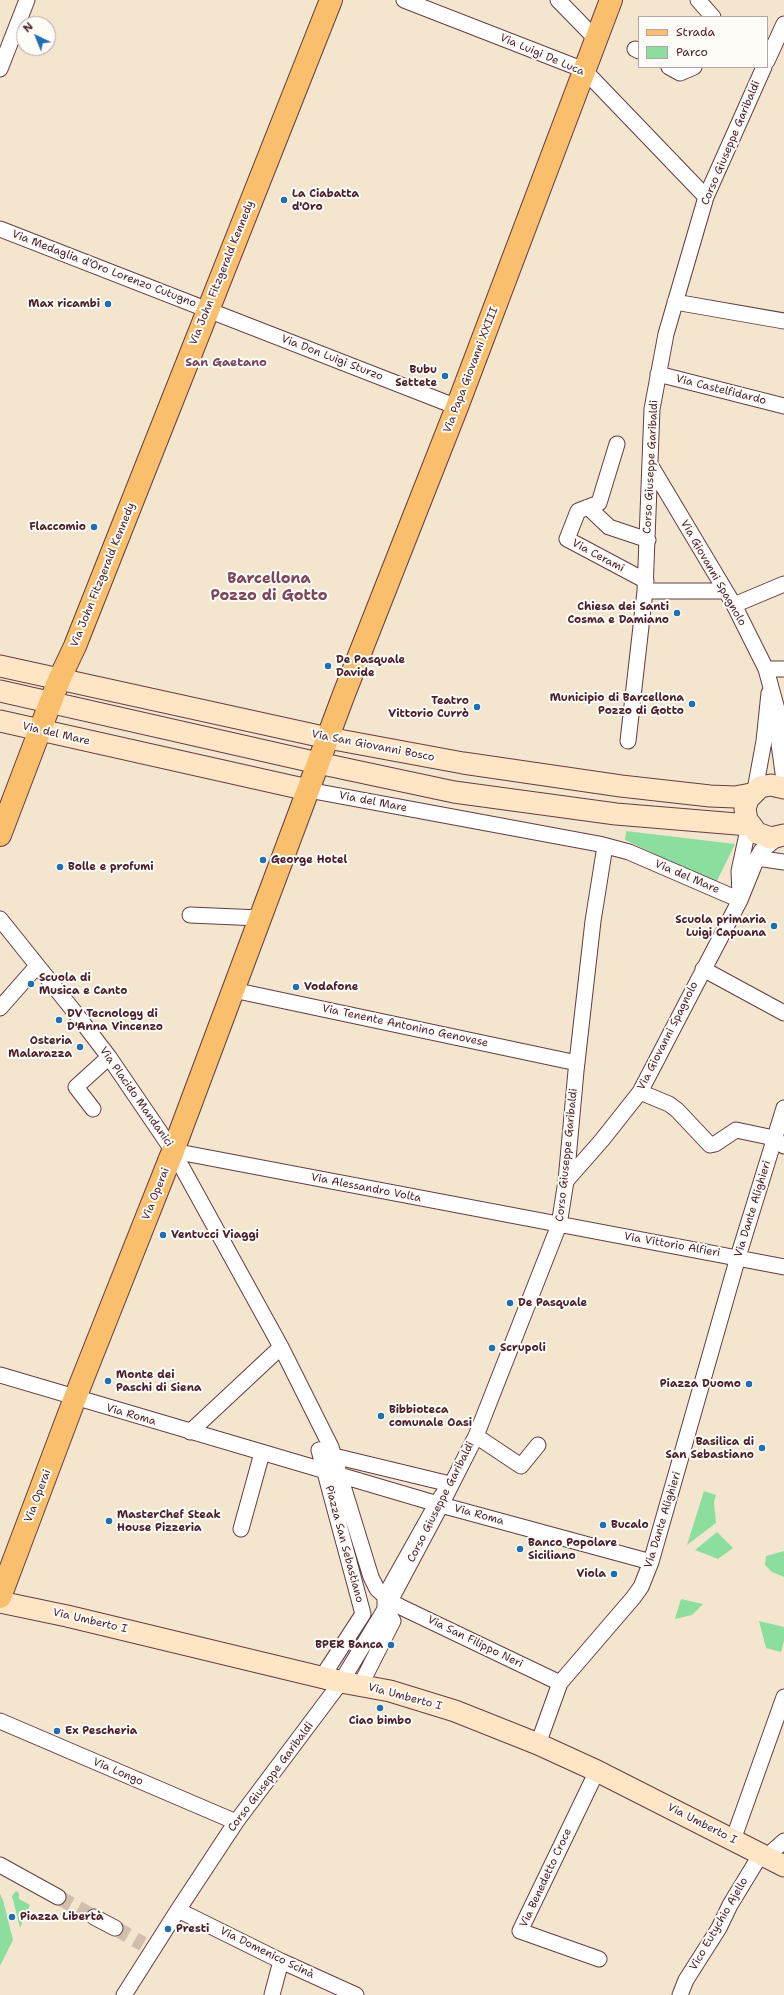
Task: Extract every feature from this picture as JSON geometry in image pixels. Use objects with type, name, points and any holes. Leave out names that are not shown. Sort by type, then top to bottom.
[{"type":"main road","name":"Via John Fitzgerald Kennedy","points":[[0,835],[59,680],[75,646],[331,0]]},
{"type":"main road","name":"Via Papa Giovanni XXIII","points":[[318,763],[457,407],[611,0]]},
{"type":"main road","name":"Via Operai","points":[[0,1597],[75,1398],[173,1151],[318,763]]},
{"type":"street","points":[[0,69],[27,0]]},
{"type":"street","name":"Via Luigi De Luca","points":[[404,0],[584,70],[706,197]]},
{"type":"street","points":[[558,0],[596,39]]},
{"type":"street","points":[[698,0],[712,16]]},
{"type":"street","name":"Corso Giuseppe Garibaldi","points":[[768,58],[780,43],[784,24]]},
{"type":"street","points":[[671,68],[680,73],[692,68]]},
{"type":"street","name":"Corso Giuseppe Garibaldi","points":[[628,741],[646,586],[652,409],[658,374],[666,334],[706,197],[761,68]]},
{"type":"street","name":"Via Medaglia d'Oro Lorenzo Cutugno","points":[[0,229],[207,310]]},
{"type":"street","points":[[675,302],[784,321]]},
{"type":"street","name":"Via Don Luigi Sturzo","points":[[207,310],[457,407]]},
{"type":"street","name":"Via Castelfidardo","points":[[658,374],[784,406]]},
{"type":"street","name":"Via Cerami","points":[[617,444],[599,503],[578,511],[567,540],[646,586]]},
{"type":"street","name":"Via Giovanni Spagnolo","points":[[650,466],[734,605],[766,669],[778,713],[779,744],[784,780]]},
{"type":"street","points":[[588,507],[609,527],[648,540]]},
{"type":"street","points":[[734,605],[784,584]]},
{"type":"street","points":[[646,586],[725,591]]},
{"type":"street","name":"Via San Giovanni Bosco","points":[[0,666],[328,738],[463,763],[621,786],[710,796],[734,797],[753,792],[771,784],[784,788]]},
{"type":"street","points":[[766,669],[784,669]]},
{"type":"street","name":"Via Giovanni Spagnolo","points":[[753,792],[764,741],[770,684]]},
{"type":"street","points":[[0,691],[318,763],[454,792],[616,814],[749,825],[761,836],[771,838],[782,835]]},
{"type":"street","name":"Via del Mare","points":[[0,721],[308,790],[605,846],[629,852],[740,900]]},
{"type":"street","points":[[740,900],[739,871],[749,825],[745,810],[753,792]]},
{"type":"street","name":"Via Giovanni Spagnolo","points":[[566,1181],[602,1140],[640,1092],[740,900],[757,858],[765,848],[782,835]]},
{"type":"street","name":"Corso Giuseppe Garibaldi","points":[[124,1995],[148,1946],[178,1910],[236,1822],[343,1680],[476,1436],[559,1225],[566,1181],[577,1063],[593,920],[605,846]]},
{"type":"street","points":[[757,858],[784,862]]},
{"type":"street","points":[[190,915],[260,918]]},
{"type":"street","name":"Via Placido Mandanici","points":[[0,919],[109,1057],[173,1151],[281,1347],[317,1417]]},
{"type":"street","points":[[0,1008],[37,966]]},
{"type":"street","points":[[703,969],[784,1013]]},
{"type":"street","name":"Via Tenente Antonino Genovese","points":[[233,990],[577,1063]]},
{"type":"street","points":[[93,1109],[76,1087],[109,1057]]},
{"type":"street","points":[[640,1092],[669,1104],[677,1110],[710,1145],[715,1144],[736,1130],[779,1142]]},
{"type":"street","name":"Via Dante Alighieri","points":[[538,1744],[560,1684],[633,1598],[641,1587],[651,1562],[738,1257],[779,1142],[784,1108]]},
{"type":"street","name":"Via Alessandro Volta","points":[[173,1151],[559,1225]]},
{"type":"street","name":"Via Vittorio Alfieri","points":[[559,1225],[738,1257],[784,1267]]},
{"type":"street","points":[[190,1432],[281,1347]]},
{"type":"street","name":"Via Roma","points":[[0,1376],[439,1504],[651,1562]]},
{"type":"street","name":"Piazza San Sebastiano","points":[[317,1417],[341,1475],[371,1576],[377,1589],[386,1602]]},
{"type":"street","points":[[476,1436],[521,1466],[538,1445]]},
{"type":"street","name":"Piazza San Sebastiano","points":[[343,1680],[324,1674],[363,1614],[319,1450],[334,1456],[450,1484],[439,1504]]},
{"type":"street","points":[[241,1529],[262,1453]]},
{"type":"street","name":"Via Umberto I","points":[[0,1602],[418,1698],[538,1744],[597,1771],[784,1866]]},
{"type":"street","name":"Via San Filippo Neri","points":[[386,1602],[560,1684]]},
{"type":"street","points":[[733,1840],[784,1697]]},
{"type":"street","name":"Via Longo","points":[[0,1721],[236,1822]]},
{"type":"street","name":"Via Benedetto Croce","points":[[597,1771],[520,1931],[599,1959]]},
{"type":"street","name":"Vico Eutychio Ajello","points":[[680,1995],[686,1980],[720,1928],[730,1905],[763,1856],[784,1840]]},
{"type":"street","points":[[0,1865],[58,1896]]},
{"type":"street","name":"Via Domenico Scinà","points":[[178,1910],[281,1961],[356,1995]]},
{"type":"street","points":[[94,1917],[115,1928]]},
{"type":"street","points":[[272,1995],[281,1961]]},
{"type":"green space","points":[[626,831],[735,844],[716,883],[625,840]]},
{"type":"green space","points":[[704,1491],[716,1495],[714,1502],[716,1523],[687,1545]]},
{"type":"green space","points":[[717,1532],[733,1548],[718,1559],[695,1550]]},
{"type":"green space","points":[[784,1551],[784,1577],[772,1572],[765,1565],[766,1556]]},
{"type":"green space","points":[[681,1599],[703,1604],[692,1615],[675,1619]]},
{"type":"green space","points":[[759,1621],[784,1627],[784,1641],[781,1652],[766,1648]]},
{"type":"green space","points":[[16,1891],[19,1893],[19,1899],[30,1905],[20,1928],[12,1896]]},
{"type":"green space","points":[[0,1894],[3,1900],[13,1940],[0,1966]]},
{"type":"tunnel","points":[[58,1897],[94,1917]]},
{"type":"tunnel","points":[[115,1928],[143,1944]]},
{"type":"place","name":"La Ciabatta d'Oro","points":[[284,200]]},
{"type":"place","name":"Max ricambi","points":[[108,304]]},
{"type":"place","name":"Bubu Settete","points":[[445,376]]},
{"type":"place","name":"Flaccomio","points":[[94,527]]},
{"type":"place","name":"Chiesa dei Santi Cosma e Damiano","points":[[677,613]]},
{"type":"place","name":"De Pasquale Davide","points":[[328,666]]},
{"type":"place","name":"Municipio di Barcellona Pozzo di Gotto","points":[[692,704]]},
{"type":"place","name":"Teatro Vittorio Currò","points":[[477,707]]},
{"type":"place","name":"George Hotel","points":[[263,860]]},
{"type":"place","name":"Bolle e profumi","points":[[60,867]]},
{"type":"place","name":"Scuola primaria Luigi Capuana","points":[[774,926]]},
{"type":"place","name":"Scuola di Musica e Canto","points":[[31,984]]},
{"type":"place","name":"Vodafone","points":[[296,987]]},
{"type":"place","name":"DV Tecnology di D'Anna Vincenzo","points":[[59,1020]]},
{"type":"place","name":"Osteria Malarazza","points":[[80,1047]]},
{"type":"place","name":"Ventucci Viaggi","points":[[163,1235]]},
{"type":"place","name":"De Pasquale","points":[[510,1303]]},
{"type":"place","name":"Scrupoli","points":[[492,1348]]},
{"type":"place","name":"Monte dei Paschi di Siena","points":[[108,1381]]},
{"type":"place","name":"Piazza Duomo","points":[[749,1384]]},
{"type":"place","name":"Bibbioteca comunale Oasi","points":[[381,1416]]},
{"type":"place","name":"Basilica di San Sebastiano","points":[[762,1448]]},
{"type":"place","name":"MasterChef Steak House Pizzeria","points":[[109,1521]]},
{"type":"place","name":"Bucalo","points":[[603,1525]]},
{"type":"place","name":"Banco Popolare Siciliano","points":[[520,1549]]},
{"type":"place","name":"Viola","points":[[614,1574]]},
{"type":"place","name":"BPER Banca","points":[[391,1645]]},
{"type":"place","name":"Ciao bimbo","points":[[380,1708]]},
{"type":"place","name":"Ex Pescheria","points":[[57,1731]]},
{"type":"place","name":"Piazza Libertà","points":[[12,1917]]},
{"type":"place","name":"Presti","points":[[168,1929]]},
{"type":"district","name":"San Gaetano","points":[[226,363]]},
{"type":"district","name":"Barcellona Pozzo di Gotto","points":[[269,588]]}]
